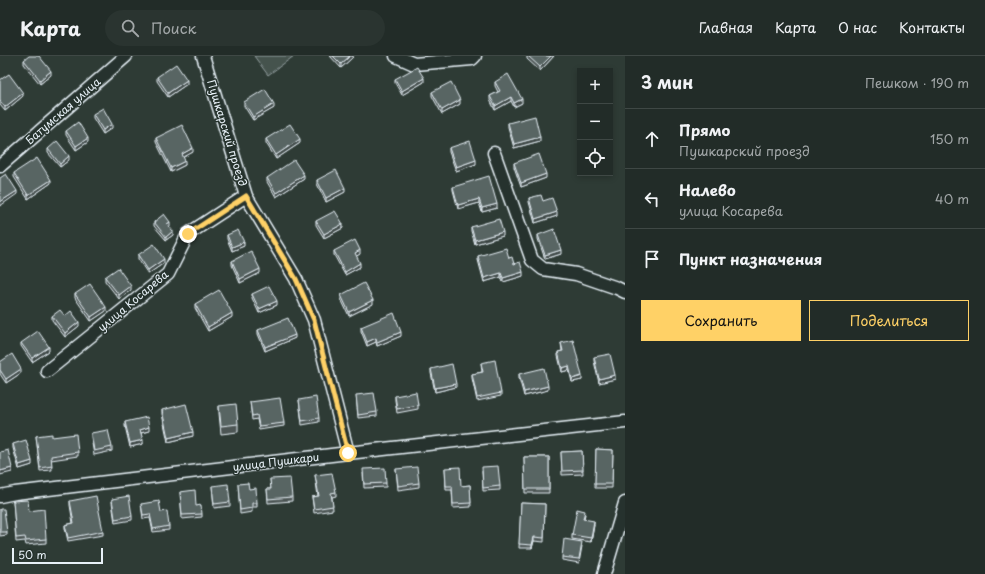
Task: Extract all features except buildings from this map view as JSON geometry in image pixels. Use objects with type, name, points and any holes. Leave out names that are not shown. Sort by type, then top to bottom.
[{"type":"street","name":"Пушкарский проезд","points":[[203,56],[246,196],[296,279],[314,320],[348,453]]},
{"type":"street","points":[[396,56],[414,64],[472,59],[474,56]]},
{"type":"street","name":"Батумская улица","points":[[0,166],[122,57]]},
{"type":"street","points":[[494,153],[532,260],[543,269],[576,274],[625,292]]},
{"type":"street","name":"улица Косарева","points":[[47,372],[168,274],[188,234],[246,196]]},
{"type":"street","name":"улица Пушкари","points":[[0,496],[348,453],[625,422]]},
{"type":"street","points":[[604,574],[625,503]]},
{"type":"shaded area","points":[[254,56],[294,56],[268,75]]},
{"type":"route","points":[[188,234],[246,196],[296,279],[314,320],[348,453]]}]
